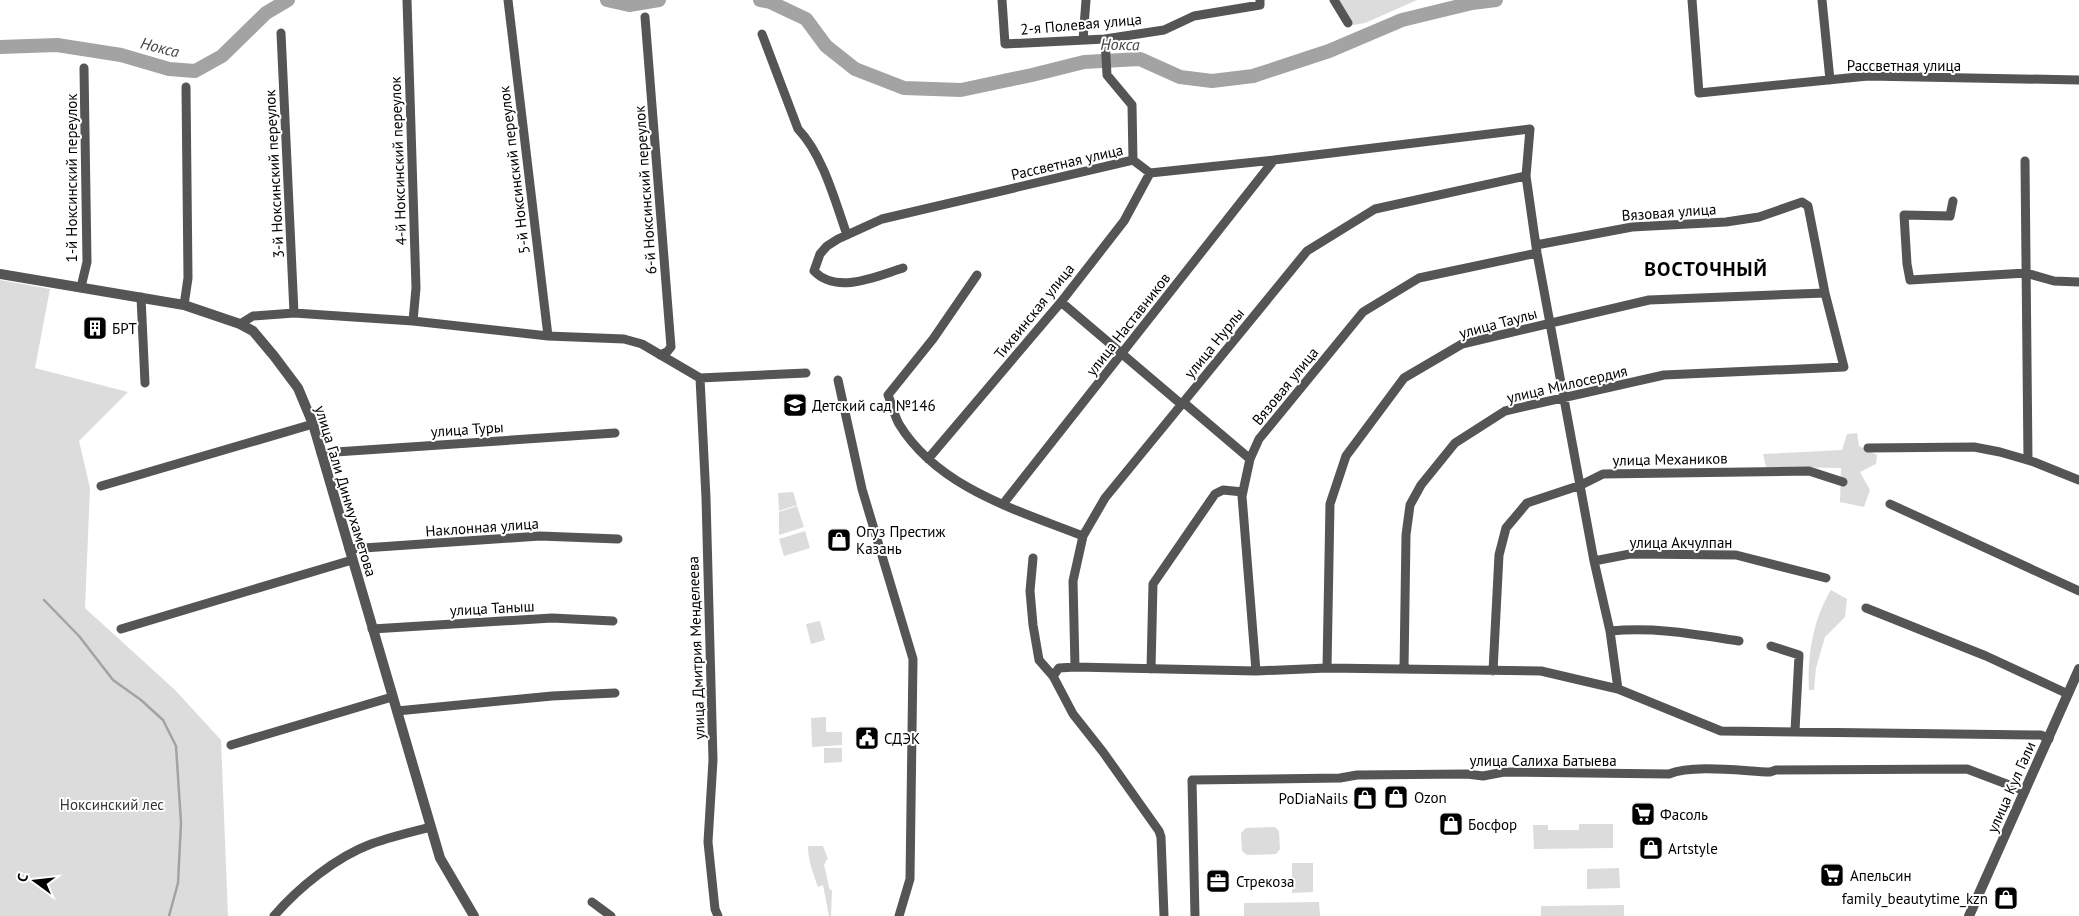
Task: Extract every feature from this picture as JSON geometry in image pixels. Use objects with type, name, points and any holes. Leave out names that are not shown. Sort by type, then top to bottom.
[{"type":"street","name":"4-й Ноксинский переулок","points":[[407,0],[416,288],[413,321]]},
{"type":"street","name":"5-й Ноксинский переулок","points":[[508,0],[548,336]]},
{"type":"street","name":"2-я Полевая улица","points":[[1002,0],[1005,44],[1105,39],[1164,30],[1194,16],[1260,2]]},
{"type":"street","points":[[1084,40],[1086,0]]},
{"type":"street","points":[[1334,0],[1348,23]]},
{"type":"street","name":"Рассветная улица","points":[[1692,0],[1699,93],[1868,76],[2079,80]]},
{"type":"street","points":[[1822,0],[1830,80]]},
{"type":"street","name":"6-й Ноксинский переулок","points":[[645,17],[671,347],[667,352],[660,354]]},
{"type":"street","name":"3-й Ноксинский переулок","points":[[281,33],[294,313]]},
{"type":"street","points":[[762,34],[798,129],[808,139],[847,235]]},
{"type":"street","points":[[1105,39],[1107,75],[1132,106],[1133,160]]},
{"type":"street","name":"1-й Ноксинский переулок","points":[[81,287],[87,262],[84,68]]},
{"type":"street","points":[[184,304],[188,278],[186,87]]},
{"type":"street","points":[[1150,173],[1530,129],[1526,176],[1536,249],[1594,561],[1610,632],[1618,689]]},
{"type":"street","name":"Рассветная улица","points":[[903,268],[848,284],[819,277],[814,271],[814,266],[820,254],[827,246],[882,220],[1133,160],[1150,173]]},
{"type":"street","name":"улица Наставников","points":[[1003,504],[1274,160]]},
{"type":"street","points":[[2025,161],[2028,460]]},
{"type":"street","name":"Тихвинская улица","points":[[928,460],[1060,302],[1124,221],[1150,173]]},
{"type":"street","name":"улица Нурлы","points":[[1075,667],[1073,581],[1083,536],[1104,498],[1307,251],[1375,209],[1526,176]]},
{"type":"street","points":[[1953,201],[1950,216],[1904,215],[1907,264],[1910,280],[2026,273],[2054,281],[2079,282]]},
{"type":"street","name":"Вязовая улица","points":[[1256,671],[1243,492],[1250,459],[1259,439],[1363,312],[1419,278],[1632,227],[1726,222],[1759,217],[1802,202],[1808,206],[1825,293]]},
{"type":"street","name":"улица Гали Динмухаметова","points":[[0,274],[184,304],[240,324],[253,332],[298,388],[313,424],[440,858],[474,916]]},
{"type":"street","points":[[977,276],[933,339],[888,395],[899,423],[928,460],[950,478],[1003,504],[1083,536]]},
{"type":"street","name":"улица Таулы","points":[[1327,668],[1330,504],[1346,456],[1404,378],[1462,344],[1649,300],[1825,293]]},
{"type":"street","name":"улица Милосердия","points":[[1404,669],[1406,535],[1410,504],[1455,443],[1505,411],[1664,375],[1844,367],[1825,293]]},
{"type":"street","points":[[141,297],[145,383]]},
{"type":"street","points":[[1060,302],[1121,355],[1250,459]]},
{"type":"street","points":[[240,324],[253,316],[294,313],[413,321],[548,336],[624,339],[642,344],[700,378],[806,373]]},
{"type":"street","name":"улица Дмитрия Менделеева","points":[[700,378],[706,498],[713,760],[708,842],[715,909],[718,916]]},
{"type":"street","points":[[838,380],[862,489],[913,658],[910,879],[899,916]]},
{"type":"street","points":[[101,486],[313,424]]},
{"type":"street","name":"улица Туры","points":[[321,453],[615,433]]},
{"type":"street","points":[[1868,448],[1974,448],[2028,460],[2079,480]]},
{"type":"street","name":"улица Механиков","points":[[1493,670],[1499,556],[1506,528],[1527,504],[1581,485],[1603,474],[1809,471],[1843,482]]},
{"type":"street","points":[[1150,670],[1153,584],[1215,494],[1224,490],[1243,492]]},
{"type":"street","points":[[1890,504],[2079,592]]},
{"type":"street","name":"Наклонная улица","points":[[349,549],[540,536],[618,539]]},
{"type":"street","name":"улица Акчулпан","points":[[1594,561],[1630,554],[1736,555],[1826,578]]},
{"type":"street","points":[[1033,558],[1030,591],[1039,660],[1053,676],[1073,714],[1160,830],[1162,837],[1164,916]]},
{"type":"street","points":[[121,629],[352,560]]},
{"type":"street","points":[[1866,608],[1986,656],[2068,694]]},
{"type":"street","name":"улица Таныш","points":[[372,629],[552,618],[613,621]]},
{"type":"street","points":[[1610,632],[1638,629],[1665,630],[1739,641]]},
{"type":"street","points":[[1771,646],[1799,655],[1795,731]]},
{"type":"street","points":[[1053,676],[1059,668],[1075,667],[1256,671],[1327,668],[1541,671],[1618,689],[1721,731],[2041,735],[2049,739]]},
{"type":"street","name":"улица Кул Гали","points":[[1970,916],[2079,669]]},
{"type":"street","points":[[396,711],[552,696],[615,693]]},
{"type":"street","points":[[231,745],[392,697]]},
{"type":"street","name":"улица Салиха Батыева","points":[[1195,916],[1192,780],[1340,778],[1357,775],[1467,774],[1483,776],[1504,772],[1669,774],[1681,770],[1770,772],[1776,770],[1857,768],[1956,768],[1976,771],[2025,791]]},
{"type":"street","points":[[274,916],[290,898],[316,876],[343,859],[369,845],[431,827]]},
{"type":"street","points":[[592,902],[611,916]]},
{"type":"green space","points":[[1332,0],[1417,0],[1365,23],[1347,26]]},
{"type":"green space","name":"Ноксинский лес","points":[[0,280],[50,289],[35,368],[128,392],[79,441],[90,488],[85,608],[175,690],[221,740],[228,916],[0,916]]},
{"type":"green space","points":[[1857,433],[1859,446],[1877,455],[1876,464],[1860,472],[1870,490],[1864,507],[1840,502],[1841,468],[1766,467],[1763,454],[1842,450],[1847,434]]},
{"type":"green space","points":[[793,492],[797,505],[779,511],[778,493]]},
{"type":"green space","points":[[797,506],[804,527],[779,535],[779,512]]},
{"type":"green space","points":[[805,531],[810,548],[784,556],[779,539]]},
{"type":"green space","points":[[1831,590],[1847,599],[1845,617],[1825,637],[1816,668],[1814,690],[1809,690],[1812,638],[1820,613]]},
{"type":"green space","points":[[820,621],[825,640],[811,644],[806,624]]},
{"type":"green space","points":[[826,717],[826,732],[842,732],[842,745],[812,747],[811,718]]},
{"type":"green space","points":[[824,748],[842,748],[842,762],[824,763]]},
{"type":"green space","points":[[1579,824],[1613,824],[1613,848],[1534,849],[1533,825],[1548,825],[1548,830],[1579,830]]},
{"type":"green space","points":[[1275,827],[1279,831],[1280,849],[1276,854],[1247,855],[1242,851],[1241,833],[1246,828]]},
{"type":"green space","points":[[808,846],[823,846],[828,859],[824,865],[829,887],[832,890],[831,916],[829,916],[823,885],[818,887],[813,872]]},
{"type":"green space","points":[[1292,863],[1313,863],[1313,892],[1292,893]]},
{"type":"green space","points":[[1619,868],[1620,888],[1587,889],[1587,869]]},
{"type":"green space","points":[[1319,902],[1320,916],[1244,916],[1244,903]]},
{"type":"green space","points":[[1624,905],[1624,916],[1541,916],[1541,906]]},
{"type":"waterway","name":"Нокса","points":[[0,47],[57,45],[121,55],[169,69],[195,71],[222,56],[266,13],[288,0]]},
{"type":"waterway","name":"Нокса","points":[[607,0],[629,5],[659,0]]},
{"type":"waterway","name":"Нокса","points":[[760,0],[770,2],[806,19],[826,46],[855,69],[904,88],[961,90],[1084,62],[1140,59],[1180,77],[1212,81],[1253,76],[1329,51],[1402,20],[1472,3],[1496,0]]},
{"type":"waterway","points":[[44,600],[79,636],[113,680],[141,700],[163,720],[176,746],[181,823],[178,883],[169,916]]},
{"type":"place","name":"БРТ","points":[[95,328]]},
{"type":"place","name":"Детский сад №146","points":[[795,405]]},
{"type":"place","name":"Огуз Престиж Казань","points":[[839,540]]},
{"type":"place","name":"СДЭК","points":[[867,738]]},
{"type":"place","name":"Ozon","points":[[1396,797]]},
{"type":"place","name":"PoDiaNails","points":[[1365,798]]},
{"type":"place","name":"Фасоль","points":[[1643,814]]},
{"type":"place","name":"Босфор","points":[[1451,824]]},
{"type":"place","name":"Artstyle","points":[[1651,848]]},
{"type":"place","name":"Апельсин","points":[[1832,875]]},
{"type":"place","name":"Стрекоза","points":[[1218,881]]},
{"type":"place","name":"family_beautytime_kzn","points":[[2006,898]]},
{"type":"district","name":"ВОСТОЧНЫЙ","points":[[1706,269]]}]
